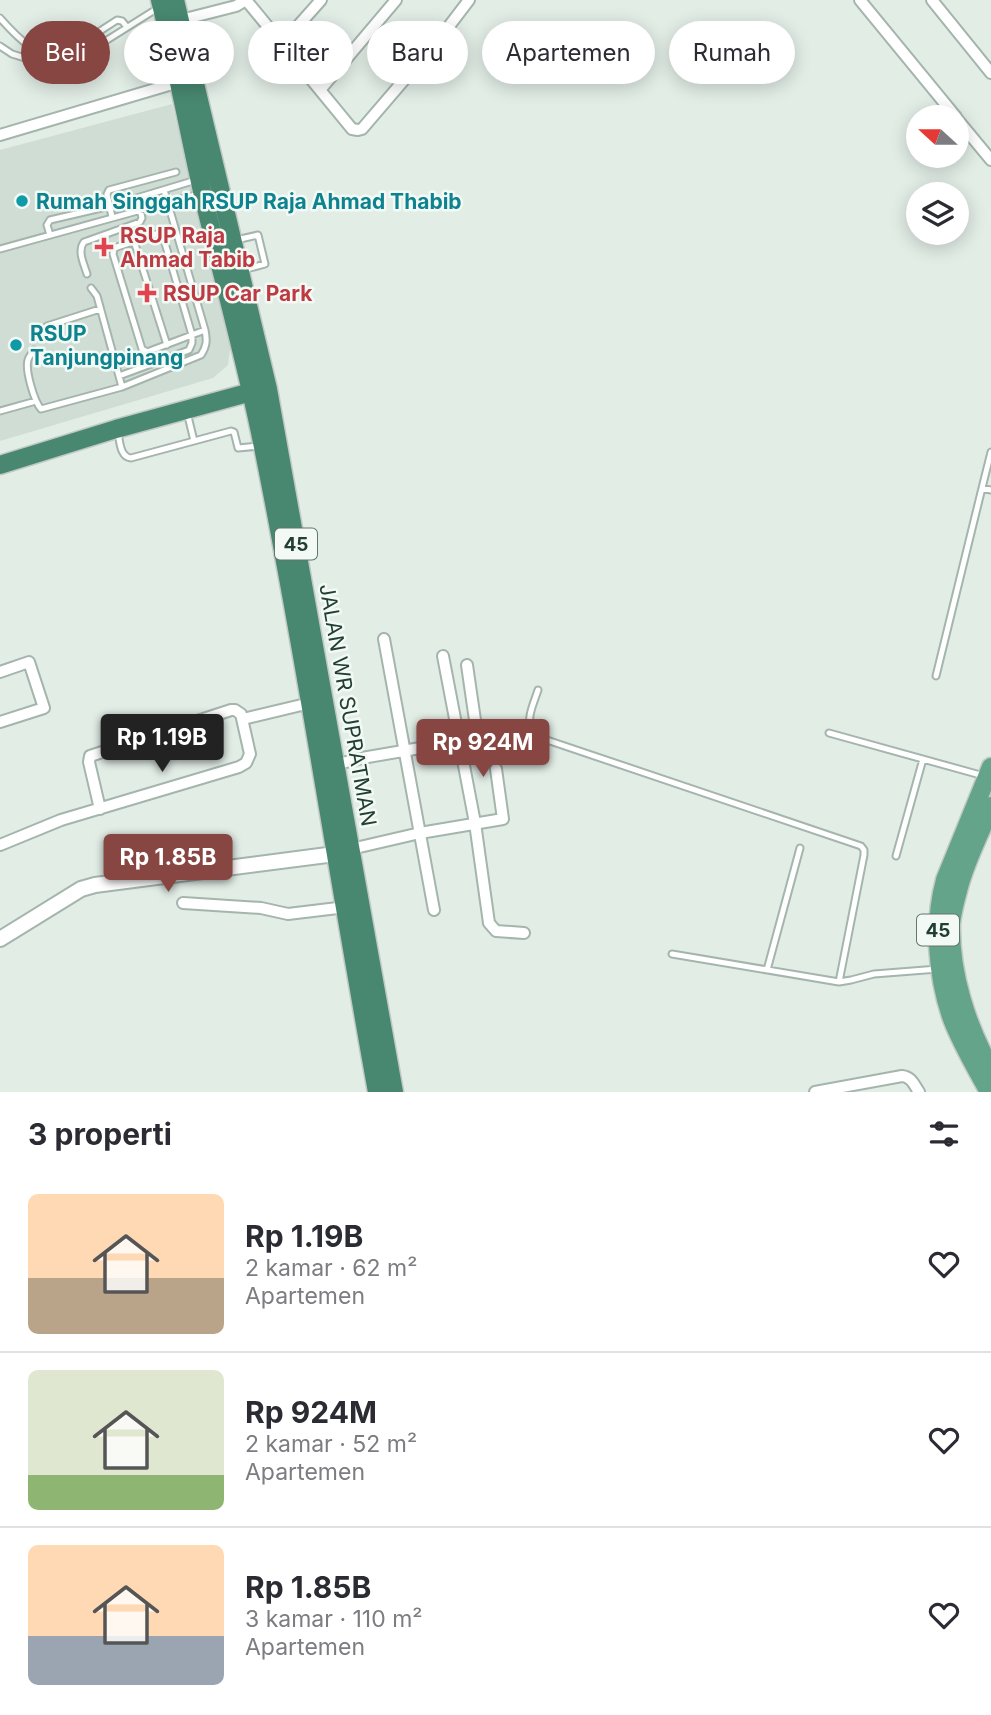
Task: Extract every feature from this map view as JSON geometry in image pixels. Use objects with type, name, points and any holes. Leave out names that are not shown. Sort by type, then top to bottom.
[{"type":"highway","name":"JALAN WR SUPRATMAN","points":[[165,2],[181,20],[268,389],[343,852],[394,1092]]},
{"type":"highway","name":"JALAN WR SUPRATMAN","points":[[165,2],[168,21]]},
{"type":"highway","name":"JALAN WR SUPRATMAN","points":[[179,84],[263,445],[310,703],[329,766]]},
{"type":"highway","points":[[0,465],[116,429],[251,392]]},
{"type":"highway","name":"JALAN WR SUPRATMAN","points":[[343,852],[346,906],[377,1092]]},
{"type":"main road","name":"45","points":[[989,772],[945,880],[940,900],[939,955],[953,1020],[964,1047],[989,1092]]},
{"type":"main road","name":"45","points":[[991,806],[959,885],[951,922],[953,953],[961,995],[976,1042],[991,1069]]},
{"type":"street","points":[[181,20],[236,6],[246,0],[263,21]]},
{"type":"street","points":[[302,21],[321,0]]},
{"type":"street","points":[[320,90],[396,0]]},
{"type":"street","points":[[315,84],[352,129],[362,129],[469,0]]},
{"type":"street","points":[[860,0],[946,105]]},
{"type":"street","points":[[932,0],[991,73]]},
{"type":"street","points":[[0,135],[172,84]]},
{"type":"street","points":[[970,134],[991,160]]},
{"type":"street","points":[[384,639],[434,911]]},
{"type":"street","points":[[443,656],[475,823],[489,923],[496,931],[524,933]]},
{"type":"street","points":[[0,672],[29,662],[44,708],[0,722]]},
{"type":"street","points":[[329,766],[473,739],[477,734],[467,665]]},
{"type":"street","points":[[243,719],[310,703]]},
{"type":"street","points":[[0,845],[61,820],[100,809],[239,767],[246,763],[250,754],[241,714],[231,710],[90,757],[100,809]]},
{"type":"street","points":[[0,939],[81,889],[95,885],[343,852],[420,833],[503,819],[496,769]]},
{"type":"street","points":[[183,903],[261,908],[288,914],[346,906]]},
{"type":"street","points":[[815,1092],[845,1090],[902,1076],[912,1080],[919,1092]]},
{"type":"lane","points":[[136,21],[165,2]]},
{"type":"lane","points":[[0,18],[22,42],[37,50],[60,56],[117,20],[124,24]]},
{"type":"lane","points":[[0,46],[12,54],[61,69],[124,29]]},
{"type":"lane","points":[[113,217],[107,194],[109,190],[176,172]]},
{"type":"lane","points":[[50,235],[48,221],[164,190],[201,186]]},
{"type":"lane","points":[[0,249],[167,203],[201,186]]},
{"type":"lane","points":[[34,350],[27,361],[28,373],[37,406],[43,409],[122,387],[201,355],[206,348],[205,330],[164,190]]},
{"type":"lane","points":[[87,274],[81,245],[140,222],[140,209]]},
{"type":"lane","points":[[175,228],[117,247],[113,254],[142,349],[147,352],[205,330]]},
{"type":"lane","points":[[119,376],[189,350],[192,343],[192,335],[162,233]]},
{"type":"lane","points":[[233,241],[258,235],[265,264],[240,271]]},
{"type":"lane","points":[[134,241],[167,345]]},
{"type":"lane","points":[[91,288],[97,296],[122,387]]},
{"type":"lane","points":[[44,331],[47,326],[100,309]]},
{"type":"lane","points":[[0,411],[36,401]]},
{"type":"lane","points":[[186,409],[194,441]]},
{"type":"lane","points":[[116,429],[126,458],[231,431],[234,432],[238,448],[263,445]]},
{"type":"lane","points":[[936,676],[982,488],[988,476],[991,452]]},
{"type":"lane","points":[[982,488],[991,490]]},
{"type":"lane","points":[[538,690],[530,726],[532,732],[541,738],[861,846],[864,855],[839,982]]},
{"type":"lane","points":[[829,733],[923,759],[989,772]]},
{"type":"lane","points":[[896,856],[923,759]]},
{"type":"lane","points":[[767,970],[800,848]]},
{"type":"lane","points":[[672,954],[839,982],[874,974],[941,968]]},
{"type":"shaded area","name":"RSUP Raja Ahmad Tabib","points":[[172,104],[231,343],[228,365],[213,378],[0,441],[0,150]]},
{"type":"place","name":"Rumah Singgah RSUP Raja Ahmad Thabib","points":[[22,201]]},
{"type":"place","name":"RSUP Raja Ahmad Tabib","points":[[104,247]]},
{"type":"place","name":"RSUP Car Park","points":[[147,293]]},
{"type":"place","name":"RSUP Tanjungpinang","points":[[16,345]]}]
